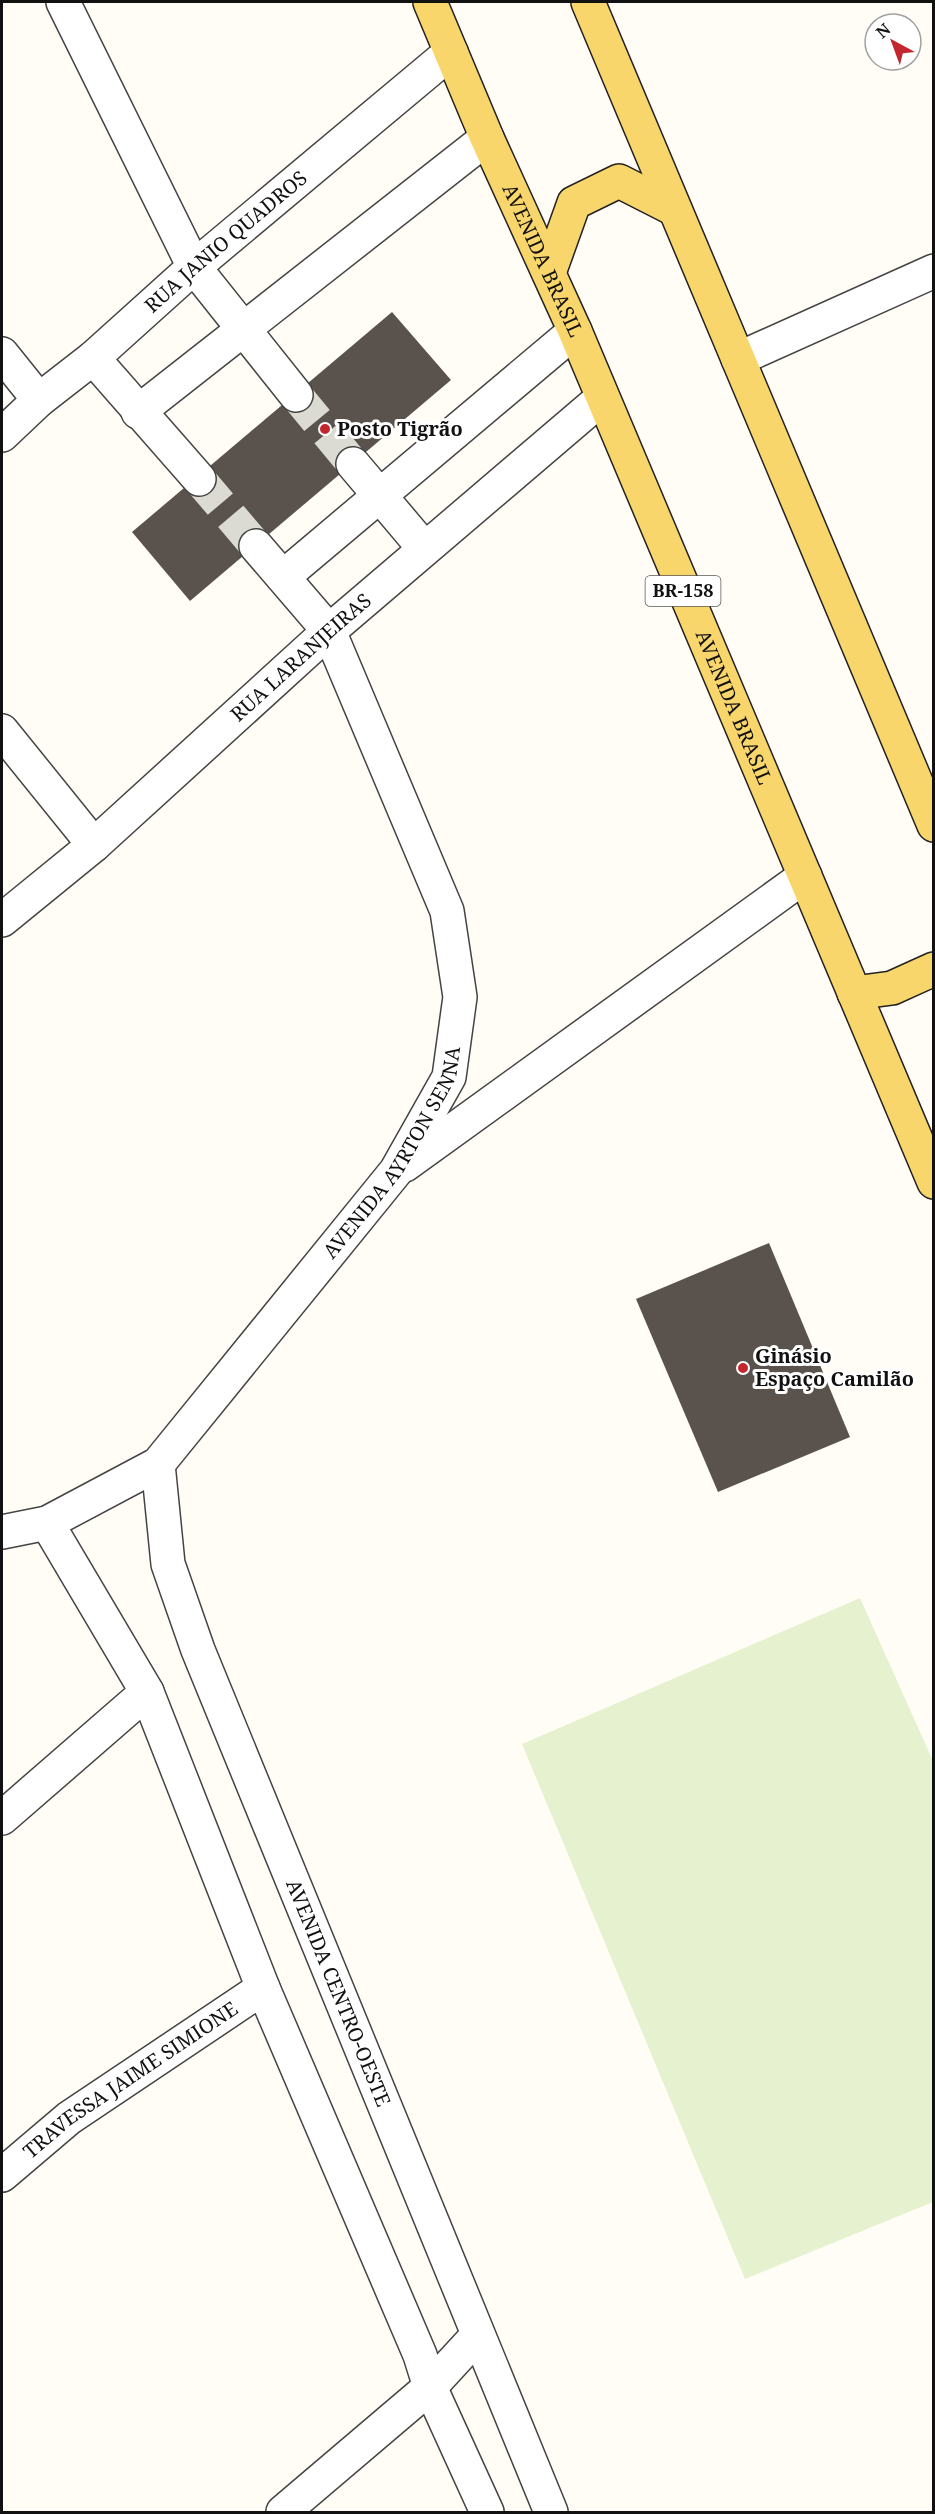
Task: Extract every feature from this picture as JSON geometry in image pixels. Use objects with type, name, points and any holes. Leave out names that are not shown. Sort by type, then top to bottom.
[{"type":"main road","name":"AVENIDA BRASIL","points":[[430,2],[487,138],[575,331],[933,1182]]},
{"type":"main road","points":[[588,2],[933,825]]},
{"type":"main road","points":[[549,273],[574,203],[619,181],[674,209]]},
{"type":"main road","points":[[854,993],[892,988],[933,969]]},
{"type":"street","points":[[63,2],[194,267],[296,395]]},
{"type":"street","name":"RUA JANIO QUADROS","points":[[2,435],[39,400],[93,358],[194,267],[451,52]]},
{"type":"street","points":[[138,412],[487,138]]},
{"type":"street","points":[[738,359],[933,271]]},
{"type":"street","points":[[283,577],[575,331]]},
{"type":"street","points":[[2,354],[39,400]]},
{"type":"street","points":[[93,358],[199,479]]},
{"type":"street","name":"RUA LARANJEIRAS","points":[[2,920],[94,845],[329,631],[602,398]]},
{"type":"street","points":[[353,464],[424,548]]},
{"type":"street","name":"AVENIDA AYRTON SENNA","points":[[2,1532],[47,1523],[158,1464],[396,1171],[449,1077],[460,997],[447,911],[329,631],[256,546]]},
{"type":"street","points":[[2,731],[94,845]]},
{"type":"street","points":[[396,1171],[805,876]]},
{"type":"street","name":"AVENIDA CENTRO-OESTE","points":[[158,1464],[168,1564],[198,1650],[551,2512]]},
{"type":"street","points":[[47,1523],[147,1692],[263,1988],[420,2355],[430,2387],[487,2512]]},
{"type":"street","points":[[2,1818],[147,1692]]},
{"type":"street","name":"TRAVESSA JAIME SIMIONE","points":[[2,2175],[69,2118],[263,1988]]},
{"type":"street","points":[[283,2512],[430,2387],[477,2336]]},
{"type":"green space","points":[[860,1598],[933,1761],[933,2202],[745,2279],[522,1744]]},
{"type":"building","name":"Posto Tigrão","points":[[392,312],[451,380],[190,601],[132,532]]},
{"type":"building","name":"Ginásio Espaço Camilão","points":[[769,1243],[850,1437],[718,1492],[636,1299]]},
{"type":"tunnel","points":[[296,395],[353,464]]},
{"type":"tunnel","points":[[199,479],[256,546]]},
{"type":"place","name":"Posto Tigrão","points":[[325,429]]},
{"type":"place","name":"Ginásio Espaço Camilão","points":[[743,1368]]}]
